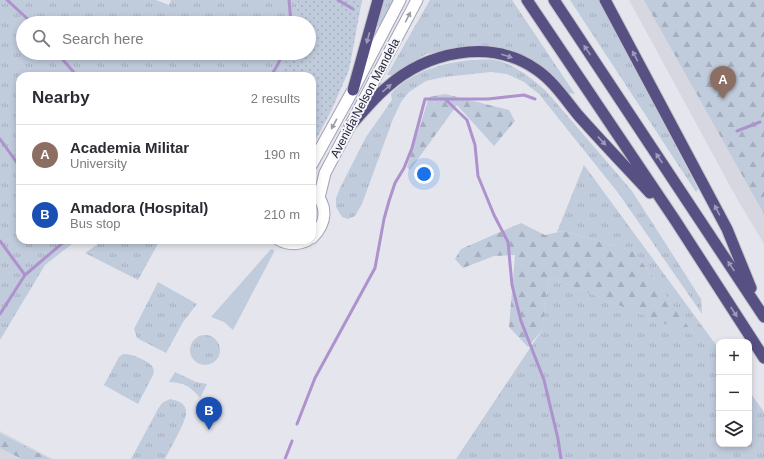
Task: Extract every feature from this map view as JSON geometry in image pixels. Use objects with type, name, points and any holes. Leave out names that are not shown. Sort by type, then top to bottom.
[{"type":"highway","points":[[354,90],[378,0]]},
{"type":"highway","points":[[527,0],[675,220],[764,358]]},
{"type":"highway","points":[[554,0],[762,314]]},
{"type":"highway","points":[[605,0],[727,229],[762,314]]},
{"type":"highway","points":[[350,126],[386,88],[414,67],[447,55],[468,52],[493,52],[508,56],[537,70],[554,85],[578,115],[675,220]]},
{"type":"main road","name":"Avenida Nelson Mandela","points":[[316,157],[354,90],[400,0]]},
{"type":"main road","name":"Avenida Nelson Mandela","points":[[316,194],[325,173],[417,0]]},
{"type":"main road","points":[[316,194],[322,204],[324,219],[320,230],[316,234]]},
{"type":"shaded area","points":[[629,0],[764,0],[764,244],[736,197]]},
{"type":"shaded area","points":[[0,431],[53,459],[0,459]]},
{"type":"green space","points":[[0,0],[156,0],[169,5],[171,0],[298,0],[297,16],[16,16],[16,60],[285,60],[281,72],[16,72],[16,244],[72,244],[45,265],[0,340]]},
{"type":"green space","points":[[298,0],[362,0],[349,70],[331,111],[316,139],[316,72],[281,72],[285,60],[316,60],[316,16],[297,16]]},
{"type":"green space","points":[[381,0],[393,0],[381,25],[375,28]]},
{"type":"green space","points":[[430,0],[512,0],[575,94],[567,93],[526,58],[501,48],[475,45],[426,54],[393,75],[387,75]]},
{"type":"green space","points":[[570,0],[599,0],[698,189],[696,192]]},
{"type":"green space","points":[[644,0],[764,0],[764,214]]},
{"type":"green space","points":[[472,60],[495,60],[502,62],[516,68],[546,91],[632,191],[701,299],[702,314],[619,194],[539,94],[524,82],[507,74],[491,72],[444,77],[426,81],[409,92],[401,102],[393,119],[362,204],[355,216],[348,219],[342,217],[336,207],[336,198],[366,137],[392,100],[391,94],[408,79],[418,74],[450,63]]},
{"type":"green space","points":[[445,94],[509,110],[515,121],[494,146],[457,105],[410,170],[407,167],[429,97]]},
{"type":"green space","points":[[584,165],[716,345],[716,447],[752,447],[752,395],[764,412],[764,459],[456,459],[542,330],[549,277],[694,335],[634,251],[564,231],[557,232]]},
{"type":"green space","points":[[521,223],[545,235],[564,231],[634,251],[695,336],[549,277],[542,330],[528,347],[509,327],[515,255],[494,256],[463,268],[455,259],[461,249]]},
{"type":"green space","points":[[98,244],[158,244],[138,280],[85,253]]},
{"type":"green space","points":[[271,249],[274,250],[274,252],[233,330],[224,322],[211,317]]},
{"type":"green space","points":[[158,282],[197,304],[183,322],[166,353],[137,338],[134,329]]},
{"type":"green space","points":[[205,335],[216,339],[220,350],[216,361],[205,365],[194,361],[190,350],[194,339]]},
{"type":"green space","points":[[123,354],[142,359],[153,368],[153,375],[138,404],[104,385],[119,357]]},
{"type":"green space","points":[[175,372],[196,382],[207,384],[200,398],[187,386],[169,382]]},
{"type":"green space","points":[[170,399],[178,401],[182,404],[186,412],[184,422],[165,459],[131,459],[158,409],[162,403]]},
{"type":"green space","points":[[0,433],[50,459],[22,459],[0,448]]},
{"type":"waterway","points":[[7,0],[24,16]]},
{"type":"waterway","points":[[289,0],[290,16]]},
{"type":"waterway","points":[[338,0],[353,9]]},
{"type":"waterway","points":[[63,60],[74,72]]},
{"type":"waterway","points":[[273,72],[280,60]]},
{"type":"waterway","points":[[297,424],[315,378],[375,268],[384,219],[389,201],[395,183],[404,168],[412,148],[425,99],[488,99],[524,95],[535,99]]},
{"type":"waterway","points":[[445,99],[467,120],[475,145],[478,176],[494,215],[508,242],[512,285],[521,321],[544,380],[558,439],[561,459]]},
{"type":"waterway","points":[[737,131],[760,122]]},
{"type":"waterway","points":[[0,139],[16,161]]},
{"type":"waterway","points":[[0,241],[25,275]]},
{"type":"waterway","points":[[0,314],[25,275],[61,244]]},
{"type":"waterway","points":[[285,459],[292,441]]},
{"type":"place","name":"Academia Militar","points":[[723,99]]},
{"type":"place","name":"Amadora (Hospital)","points":[[209,430]]}]
